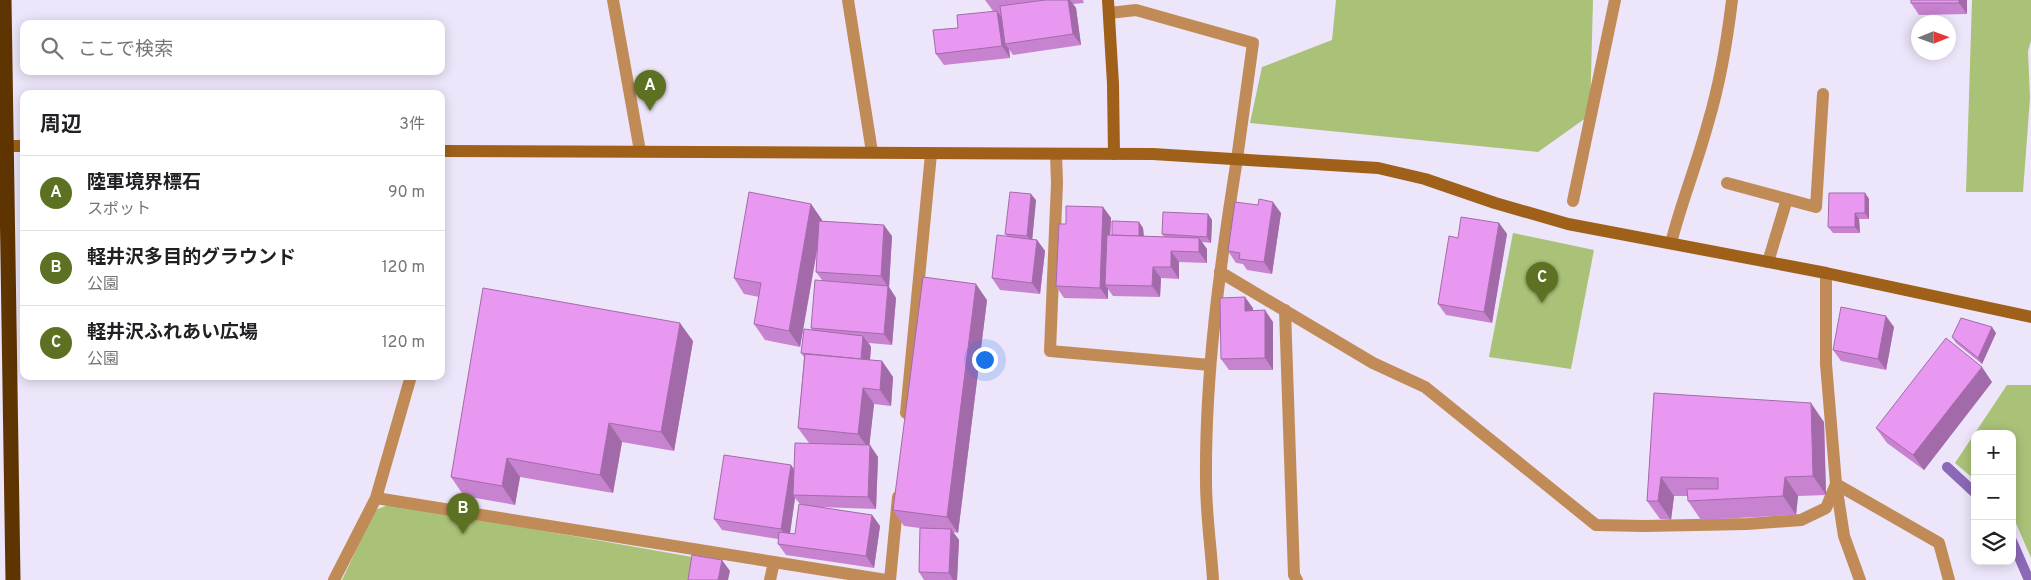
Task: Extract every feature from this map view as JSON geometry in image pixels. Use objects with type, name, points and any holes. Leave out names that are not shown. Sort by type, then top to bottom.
[{"type":"highway","points":[[4,0],[3,146],[13,580]]},
{"type":"street","points":[[613,0],[640,151]]},
{"type":"street","points":[[848,0],[872,152]]},
{"type":"street","points":[[1108,0],[1113,84],[1114,154]]},
{"type":"street","points":[[1573,201],[1615,0]]},
{"type":"street","points":[[1671,244],[1708,123],[1727,46],[1732,0]]},
{"type":"street","points":[[1109,14],[1136,10],[1253,43],[1238,158],[1220,272],[1210,365],[1206,482],[1213,580]]},
{"type":"street","points":[[1727,183],[1816,206],[1823,94]]},
{"type":"street","points":[[3,146],[20,146]]},
{"type":"street","points":[[445,151],[1153,154],[1378,168],[1425,179],[1495,203],[1568,224],[1826,273],[2031,317],[2031,312]]},
{"type":"street","points":[[905,423],[931,154]]},
{"type":"street","points":[[1056,154],[1057,183],[1050,351],[1210,365]]},
{"type":"street","points":[[1768,262],[1787,199]]},
{"type":"street","points":[[1220,272],[1373,363],[1425,386],[1596,525],[1663,526],[1801,520],[1826,508],[1836,484]]},
{"type":"street","points":[[1826,273],[1826,364],[1836,484],[1844,536],[1860,580]]},
{"type":"street","points":[[1285,310],[1294,575],[1297,580]]},
{"type":"street","points":[[334,580],[376,498],[410,380]]},
{"type":"street","points":[[376,498],[888,580],[899,482]]},
{"type":"street","points":[[1836,484],[1939,543],[1949,580]]},
{"type":"street","points":[[770,580],[774,562]]},
{"type":"green space","points":[[1336,0],[1593,0],[1590,115],[1538,152],[1250,123],[1262,67],[1332,40]]},
{"type":"green space","points":[[1972,0],[2031,0],[2031,41],[2028,51],[2030,98],[2023,192],[1966,192]]},
{"type":"green space","points":[[1513,233],[1594,250],[1571,369],[1489,357]]},
{"type":"green space","points":[[2007,385],[2031,385],[2031,558],[2016,523],[2016,430],[1977,430]]},
{"type":"green space","points":[[1971,439],[1971,477],[1955,463]]},
{"type":"green space","points":[[391,504],[698,558],[695,580],[342,580],[375,510]]},
{"type":"building","points":[[1045,0],[1068,0],[1073,34],[1005,44],[1000,6]]},
{"type":"building","points":[[1911,0],[1959,0],[1959,3],[1911,3]]},
{"type":"building","points":[[997,11],[1002,46],[936,54],[933,30],[958,28],[957,15]]},
{"type":"building","points":[[749,192],[811,204],[789,331],[754,324],[761,283],[734,278]]},
{"type":"building","points":[[1010,192],[1031,194],[1027,236],[1005,234]]},
{"type":"building","points":[[1829,193],[1865,193],[1865,213],[1855,213],[1855,227],[1828,227]]},
{"type":"building","points":[[1259,199],[1273,202],[1264,262],[1239,259],[1240,253],[1228,251],[1235,202],[1258,205]]},
{"type":"building","points":[[1066,206],[1103,207],[1100,288],[1056,286],[1059,224],[1066,224]]},
{"type":"building","points":[[1163,212],[1208,214],[1207,237],[1162,234]]},
{"type":"building","points":[[1461,217],[1499,223],[1484,312],[1438,304],[1449,236],[1458,238]]},
{"type":"building","points":[[819,221],[884,225],[881,276],[816,272]]},
{"type":"building","points":[[1112,221],[1139,222],[1139,236],[1112,235]]},
{"type":"building","points":[[997,235],[1037,240],[1032,283],[992,278]]},
{"type":"building","points":[[1107,235],[1199,238],[1199,252],[1171,251],[1171,267],[1153,267],[1152,286],[1105,285]]},
{"type":"building","points":[[923,277],[976,284],[947,517],[893,510]]},
{"type":"building","points":[[815,280],[888,286],[884,334],[811,328]]},
{"type":"building","points":[[483,288],[680,323],[661,432],[609,423],[600,475],[507,458],[502,486],[451,477]]},
{"type":"building","points":[[1245,297],[1245,311],[1265,310],[1265,358],[1221,359],[1220,298]]},
{"type":"building","points":[[1841,307],[1886,316],[1878,359],[1833,350]]},
{"type":"building","points":[[1961,318],[1992,327],[1978,358],[1952,337]]},
{"type":"building","points":[[804,329],[863,336],[861,359],[801,353]]},
{"type":"building","points":[[1946,338],[1982,367],[1913,455],[1876,428]]},
{"type":"building","points":[[805,354],[882,361],[880,390],[863,388],[858,434],[798,428]]},
{"type":"building","points":[[1654,393],[1811,403],[1813,476],[1785,477],[1783,496],[1688,501],[1687,489],[1718,489],[1718,478],[1661,477],[1658,501],[1647,501]]},
{"type":"building","points":[[795,443],[870,445],[868,497],[793,495]]},
{"type":"building","points":[[724,455],[791,465],[781,529],[714,519]]},
{"type":"building","points":[[799,504],[872,515],[866,556],[778,544],[779,532],[795,534]]},
{"type":"building","points":[[920,528],[951,529],[949,573],[919,572]]},
{"type":"building","points":[[692,555],[722,560],[718,580],[688,580]]},
{"type":"waterway","points":[[1947,467],[1971,489]]},
{"type":"waterway","points":[[2016,550],[2029,580]]},
{"type":"place","name":"陸軍境界標石","points":[[650,111]]},
{"type":"place","name":"軽井沢ふれあい広場","points":[[1542,303]]},
{"type":"place","name":"軽井沢多目的グラウンド","points":[[463,534]]}]
